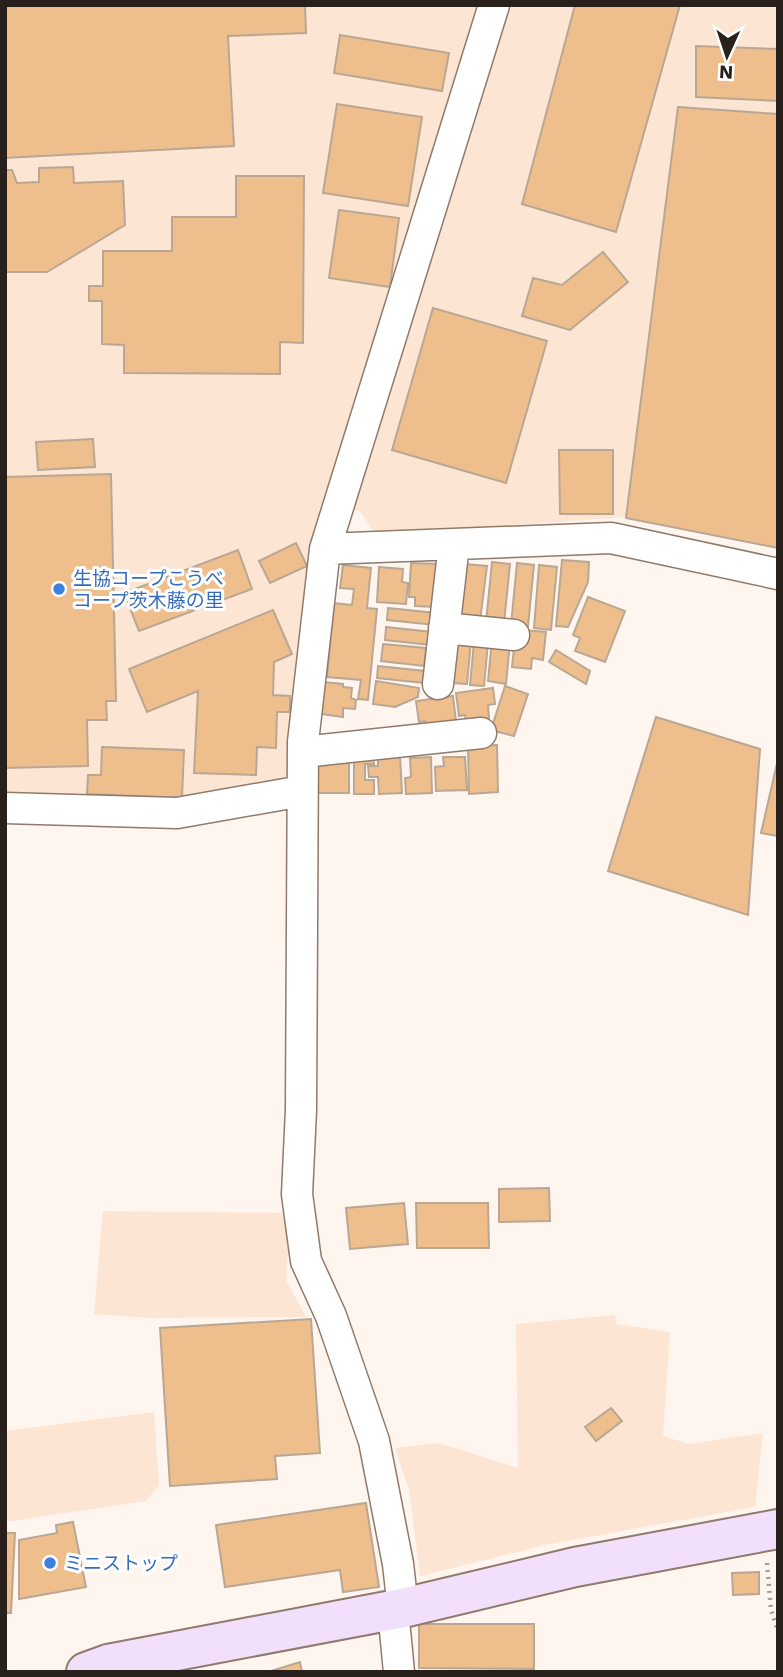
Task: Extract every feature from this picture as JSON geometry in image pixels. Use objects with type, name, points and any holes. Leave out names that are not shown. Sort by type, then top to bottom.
[{"type":"street","points":[[399,1672],[398,1564],[374,1441],[331,1316],[306,1261],[297,1194],[301,1110],[303,752],[325,549],[494,5]]},
{"type":"street","points":[[325,549],[611,538],[778,575]]},
{"type":"street","points":[[438,684],[454,544]]},
{"type":"street","points":[[444,628],[514,635]]},
{"type":"street","points":[[303,752],[481,733]]},
{"type":"street","points":[[5,808],[177,813],[303,791]]},
{"type":"street","points":[[86,1672],[108,1664],[398,1609],[575,1567],[770,1530]]},
{"type":"path","points":[[770,1530],[771,1610],[778,1631]]},
{"type":"shaded area","points":[[5,5],[778,5],[778,548],[627,517],[376,535],[360,511],[320,508],[288,777],[182,804],[5,797]]},
{"type":"shaded area","points":[[103,1211],[291,1213],[286,1280],[306,1317],[151,1318],[94,1314]]},
{"type":"shaded area","points":[[615,1315],[616,1324],[670,1332],[663,1436],[689,1444],[763,1433],[755,1507],[545,1545],[420,1576],[409,1490],[395,1448],[439,1443],[518,1468],[516,1324]]},
{"type":"shaded area","points":[[154,1412],[159,1485],[146,1501],[5,1522],[5,1431]]},
{"type":"building","points":[[5,5],[305,5],[306,33],[228,36],[234,146],[5,158]]},
{"type":"building","points":[[575,5],[680,5],[616,232],[522,204]]},
{"type":"building","points":[[340,35],[449,53],[442,91],[334,73]]},
{"type":"building","points":[[696,46],[778,49],[778,101],[696,97]]},
{"type":"building","points":[[337,104],[422,117],[408,206],[323,193]]},
{"type":"building","points":[[678,107],[778,114],[778,548],[626,518]]},
{"type":"building","points":[[73,167],[74,183],[123,181],[125,225],[47,272],[5,272],[5,170],[12,170],[17,183],[39,182],[39,168]]},
{"type":"building","points":[[236,176],[304,176],[303,343],[280,342],[280,374],[124,373],[124,345],[102,344],[102,301],[89,301],[89,286],[103,286],[103,251],[172,251],[172,217],[236,217]]},
{"type":"building","points":[[339,210],[399,218],[390,287],[329,278]]},
{"type":"building","points":[[603,252],[628,282],[570,330],[522,316],[533,278],[562,285]]},
{"type":"building","points":[[433,308],[547,341],[506,483],[392,450]]},
{"type":"building","points":[[93,439],[95,467],[38,470],[36,442]]},
{"type":"building","points":[[559,450],[613,450],[613,514],[560,514]]},
{"type":"building","name":"生協コープこうべ コープ茨木藤の里","points":[[111,474],[116,701],[106,701],[107,720],[87,720],[88,766],[5,768],[5,477]]},
{"type":"building","points":[[296,543],[307,566],[270,583],[259,561]]},
{"type":"building","points":[[238,550],[252,589],[139,631],[124,593]]},
{"type":"building","points":[[562,560],[589,562],[588,582],[568,627],[556,626]]},
{"type":"building","points":[[492,562],[510,564],[504,623],[486,622]]},
{"type":"building","points":[[411,563],[439,564],[436,607],[415,606],[415,597],[409,597]]},
{"type":"building","points":[[517,563],[534,565],[528,626],[511,625]]},
{"type":"building","points":[[465,564],[487,566],[480,621],[458,619]]},
{"type":"building","points":[[343,565],[371,568],[367,608],[377,609],[368,700],[358,699],[361,680],[327,677],[334,603],[352,605],[354,589],[340,588]]},
{"type":"building","points":[[539,565],[557,567],[551,630],[534,628]]},
{"type":"building","points":[[379,567],[403,569],[402,582],[408,583],[406,604],[377,602]]},
{"type":"building","points":[[588,597],[625,611],[605,662],[575,651],[580,638],[573,635]]},
{"type":"building","points":[[388,608],[436,613],[435,625],[387,620]]},
{"type":"building","points":[[273,610],[292,654],[274,662],[273,695],[290,696],[290,712],[277,712],[276,748],[257,747],[256,775],[194,773],[198,691],[147,712],[129,669]]},
{"type":"building","points":[[386,627],[432,632],[430,645],[385,640]]},
{"type":"building","points":[[522,630],[546,632],[543,660],[532,658],[531,669],[512,667],[514,648],[521,649]]},
{"type":"building","points":[[457,639],[471,641],[467,684],[453,683]]},
{"type":"building","points":[[492,640],[510,642],[506,684],[488,681]]},
{"type":"building","points":[[474,642],[488,643],[484,686],[470,685]]},
{"type":"building","points":[[383,644],[426,648],[424,666],[381,661]]},
{"type":"building","points":[[556,650],[590,671],[586,684],[549,662]]},
{"type":"building","points":[[378,666],[425,671],[424,683],[377,678]]},
{"type":"building","points":[[376,681],[419,688],[418,697],[395,707],[373,704]]},
{"type":"building","points":[[323,682],[352,688],[351,698],[356,700],[355,709],[343,708],[343,717],[321,714]]},
{"type":"building","points":[[505,686],[528,694],[514,736],[491,730]]},
{"type":"building","points":[[493,688],[495,704],[488,705],[489,718],[466,721],[465,715],[459,716],[456,693]]},
{"type":"building","points":[[453,696],[456,721],[449,721],[450,726],[426,729],[425,721],[419,722],[416,701]]},
{"type":"building","points":[[656,717],[760,749],[748,915],[608,871]]},
{"type":"building","points":[[497,745],[498,792],[469,794],[468,746]]},
{"type":"building","points":[[102,747],[184,750],[182,798],[87,794],[88,775],[101,775]]},
{"type":"building","points":[[354,756],[373,756],[374,764],[365,764],[365,780],[374,780],[374,794],[354,794]]},
{"type":"building","points":[[400,756],[402,793],[379,794],[378,777],[369,777],[368,766],[378,766],[378,758]]},
{"type":"building","points":[[431,757],[432,793],[406,794],[405,778],[411,777],[410,758]]},
{"type":"building","points":[[443,757],[465,757],[467,790],[436,791],[435,767],[444,766]]},
{"type":"building","points":[[778,759],[778,836],[761,833]]},
{"type":"building","points":[[316,760],[349,760],[349,793],[316,793]]},
{"type":"building","points":[[549,1188],[550,1221],[499,1222],[499,1189]]},
{"type":"building","points":[[404,1203],[408,1244],[350,1249],[346,1208]]},
{"type":"building","points":[[416,1203],[488,1203],[489,1248],[417,1248]]},
{"type":"building","points":[[311,1319],[320,1453],[275,1456],[277,1479],[170,1486],[160,1328]]},
{"type":"building","points":[[611,1408],[622,1421],[596,1441],[585,1427]]},
{"type":"building","points":[[366,1503],[379,1587],[343,1592],[340,1570],[225,1587],[216,1525]]},
{"type":"building","name":"ミニストップ","points":[[73,1522],[86,1587],[19,1599],[19,1540],[57,1533],[56,1525]]},
{"type":"building","points":[[5,1533],[15,1533],[11,1613],[5,1613]]},
{"type":"building","points":[[759,1572],[759,1594],[733,1595],[732,1573]]},
{"type":"building","points":[[419,1624],[534,1624],[534,1669],[419,1668]]},
{"type":"building","points":[[300,1662],[302,1672],[271,1672],[271,1671]]},
{"type":"place","name":"生協コープこうべ コープ茨木藤の里","points":[[59,589]]},
{"type":"place","name":"ミニストップ","points":[[50,1563]]}]
